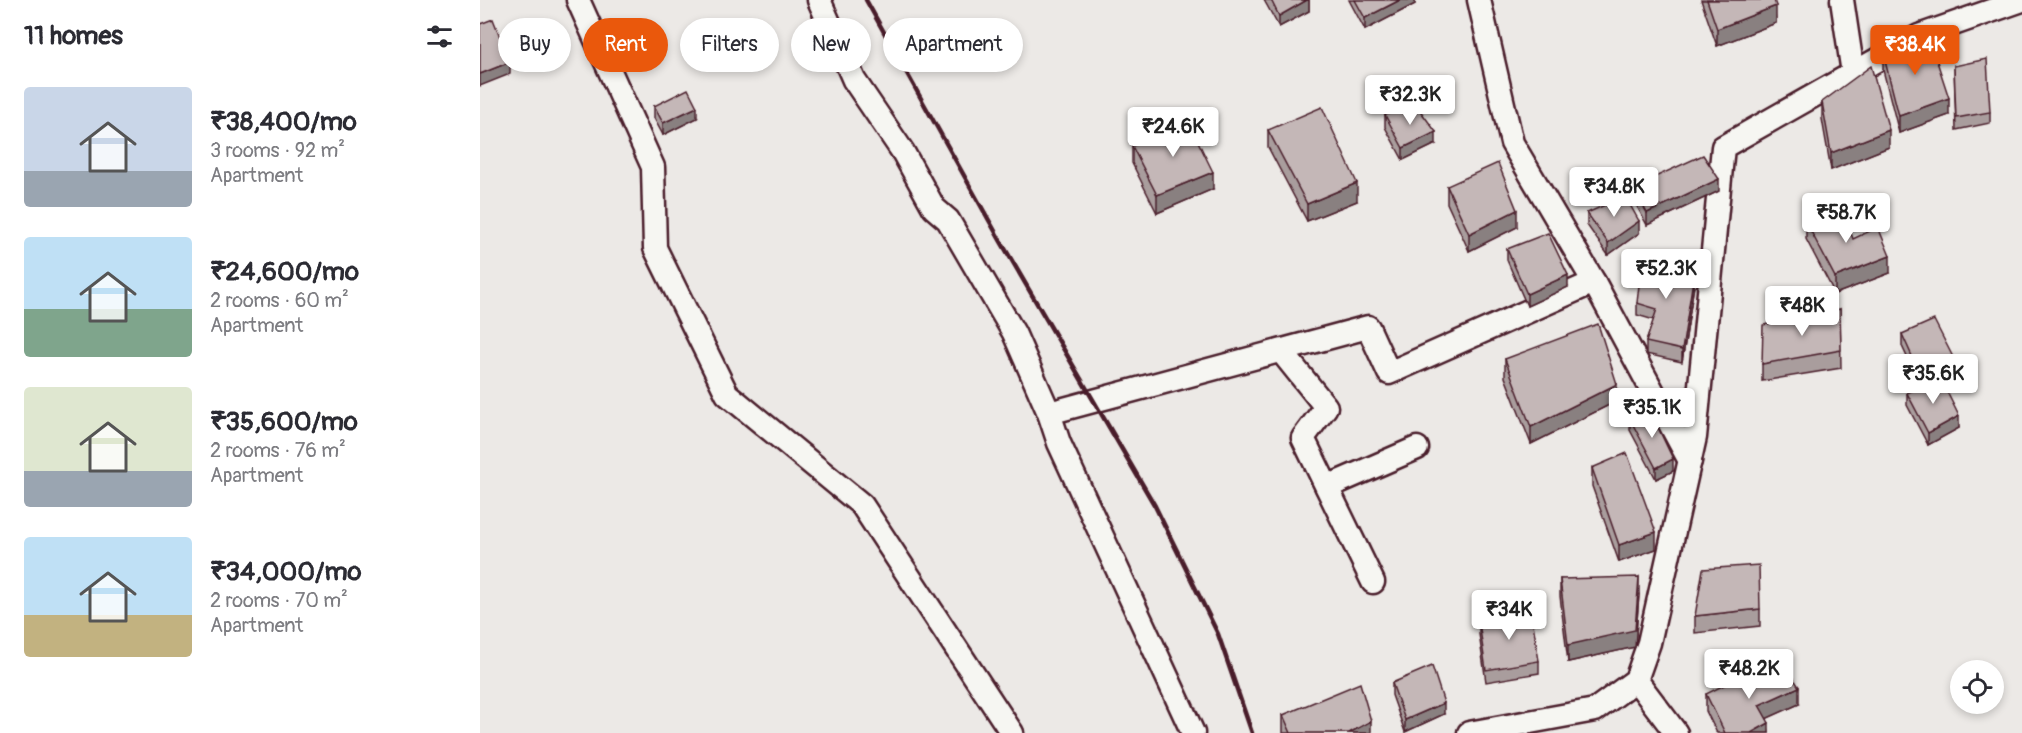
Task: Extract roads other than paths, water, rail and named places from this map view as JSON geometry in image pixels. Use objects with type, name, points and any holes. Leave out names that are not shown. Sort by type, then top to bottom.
[{"type":"street","points":[[578,0],[653,167],[655,248],[727,394],[862,505],[1012,733]]},
{"type":"street","points":[[819,0],[854,80],[903,152],[934,208],[948,220],[1014,333],[1088,508],[1193,733]]},
{"type":"street","points":[[1479,0],[1512,143],[1594,282],[1690,461]]},
{"type":"street","points":[[1842,0],[1853,73]]},
{"type":"street","points":[[1469,733],[1595,710],[1636,680],[1649,643],[1695,437],[1723,147],[1919,36],[2022,0]]},
{"type":"street","points":[[1049,413],[1368,327],[1389,374],[1594,282]]},
{"type":"street","points":[[1281,351],[1326,407],[1303,438],[1373,582]]},
{"type":"street","points":[[1327,487],[1417,447]]},
{"type":"street","points":[[1636,680],[1664,727]]},
{"type":"railway","points":[[866,0],[1000,240],[1155,506],[1218,634],[1252,733]]}]
